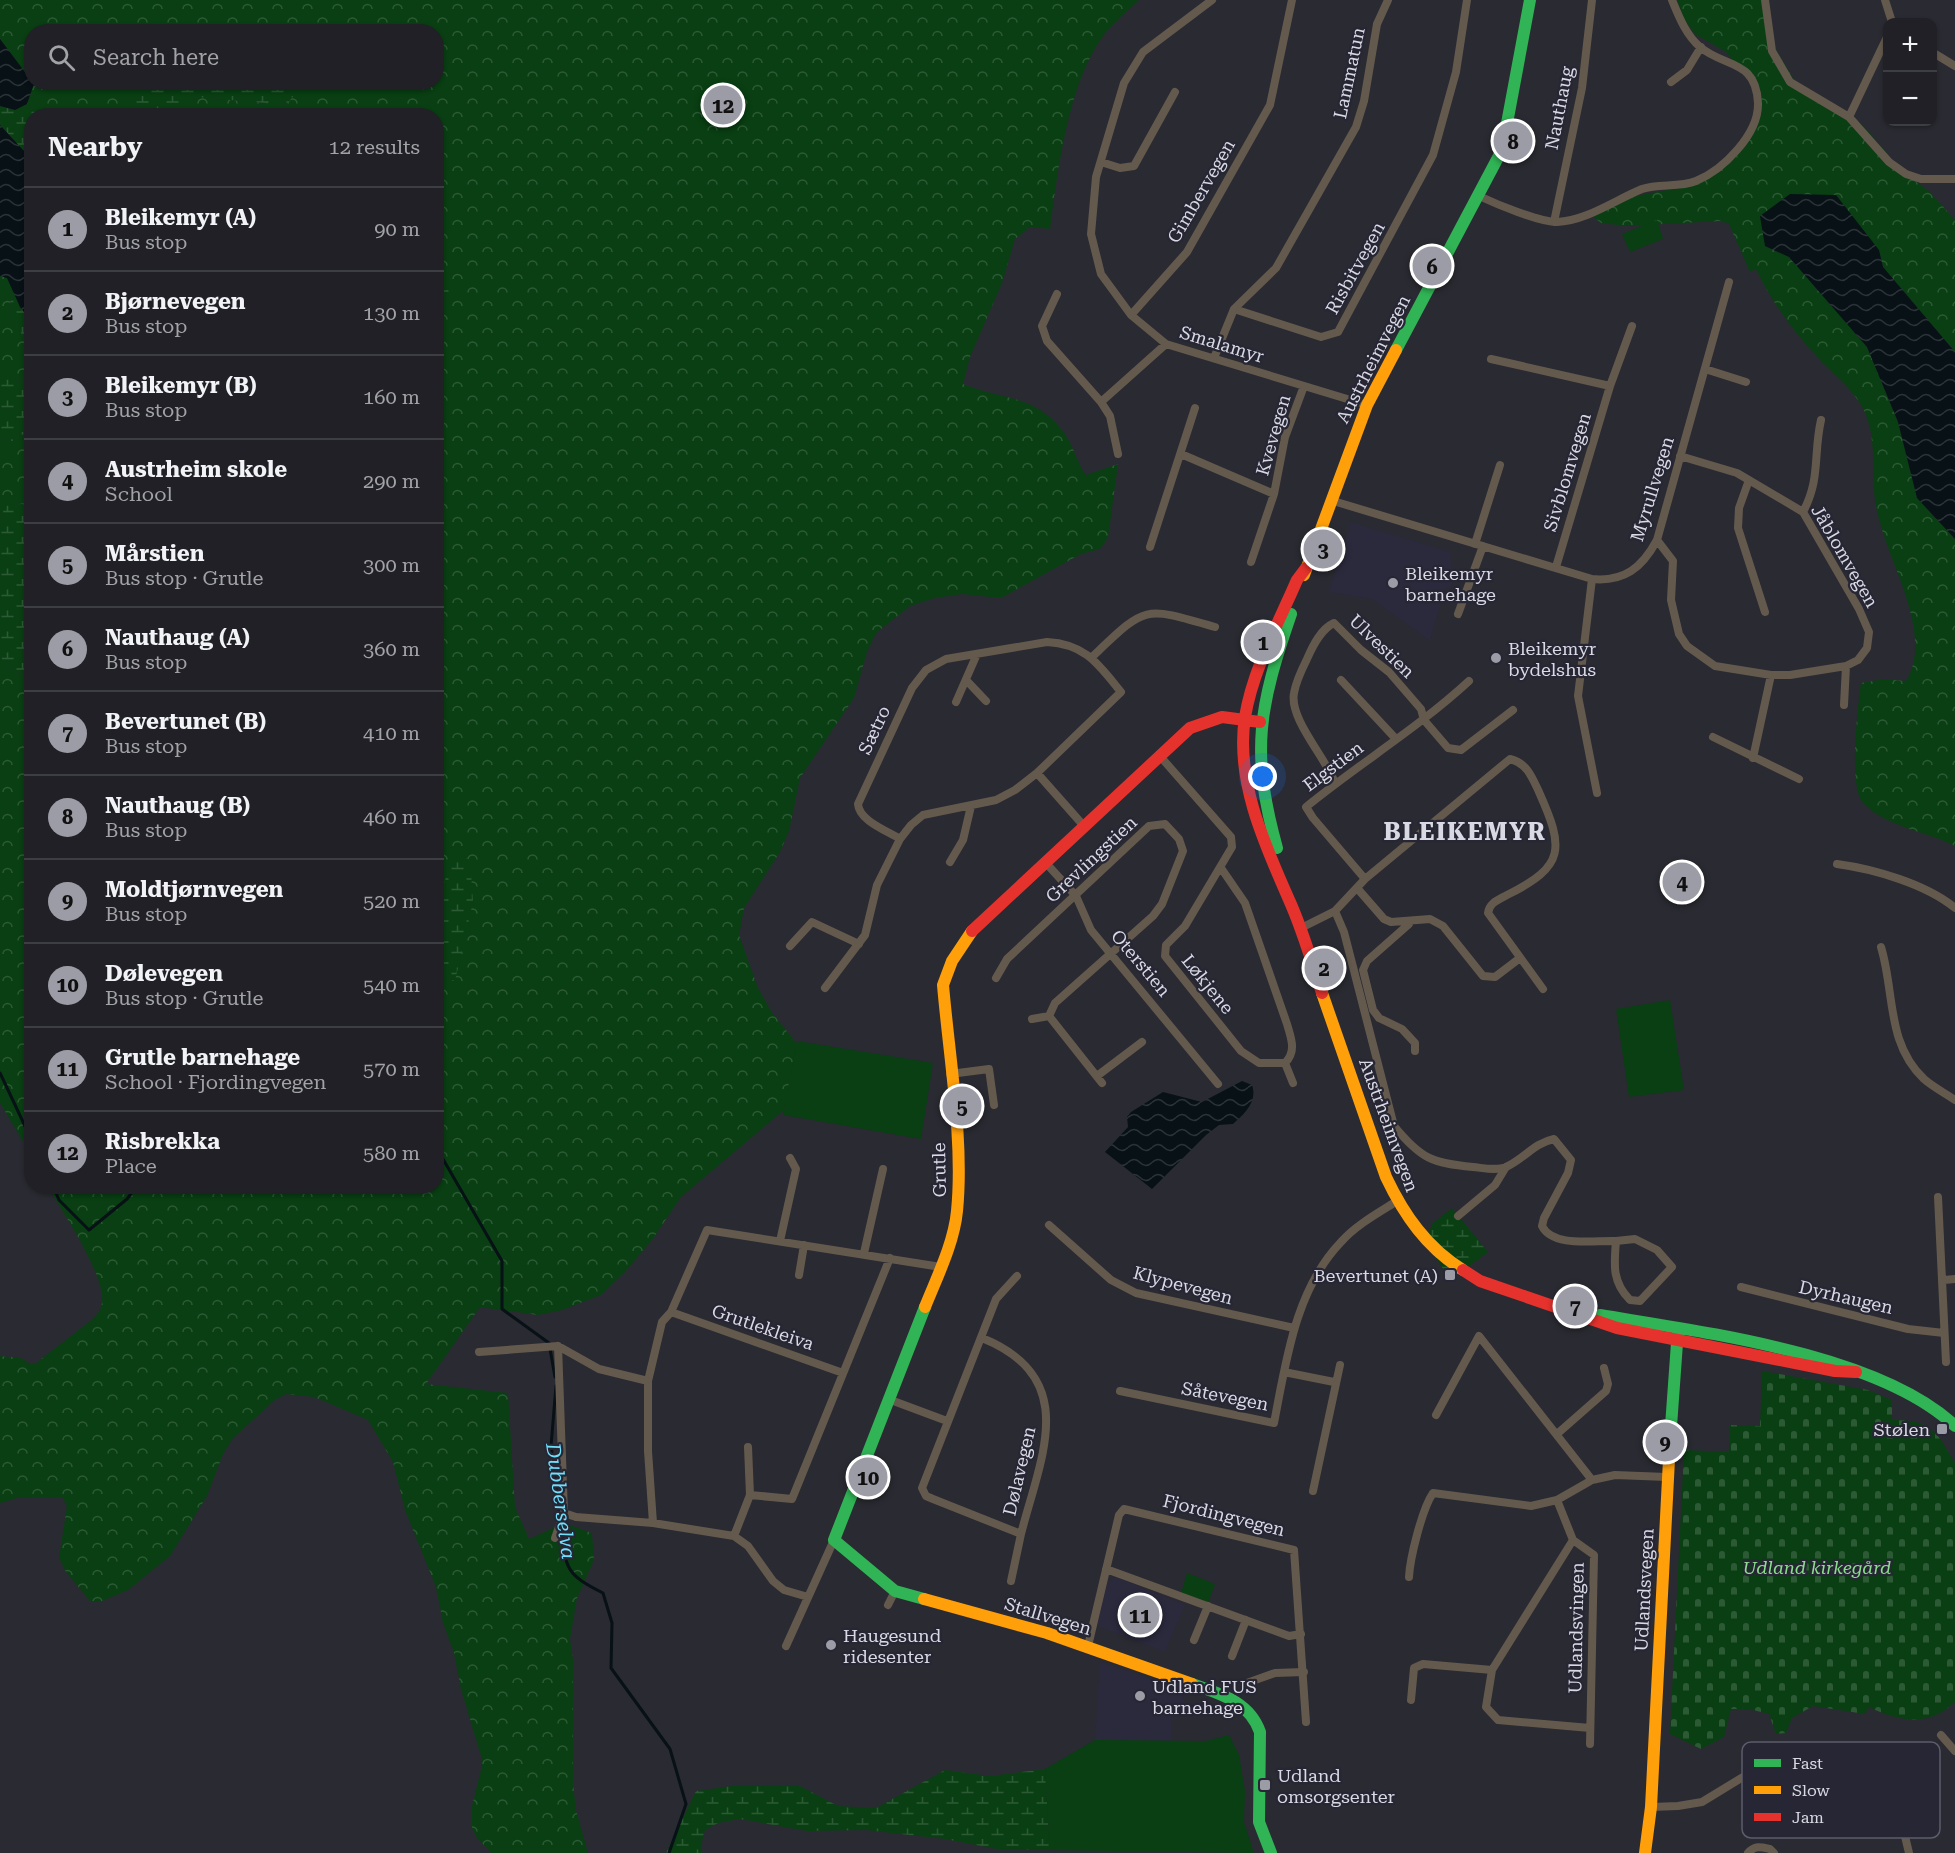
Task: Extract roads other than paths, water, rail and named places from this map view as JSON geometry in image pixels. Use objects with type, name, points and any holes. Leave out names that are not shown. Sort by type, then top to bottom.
[{"type":"main road","name":"Austrheimvegen","points":[[1530,0],[1502,150],[1367,405],[1330,500],[1271,672],[1260,722],[1262,788],[1291,903],[1397,1202],[1418,1232],[1461,1271],[1498,1289],[1561,1309],[1678,1334],[1762,1344],[1836,1364],[1913,1392],[1955,1426]]},
{"type":"main road","name":"Austrheimvegen","points":[[1291,903],[1282,887],[1252,797],[1246,761],[1245,720],[1256,680],[1297,580],[1306,568]]},
{"type":"main road","name":"Grutle","points":[[834,1540],[941,1266],[957,1212],[957,1142],[943,986],[952,961],[965,938],[1083,825],[1190,728],[1222,717],[1260,722]]},
{"type":"main road","name":"Udlandsvegen","points":[[1645,1853],[1651,1807],[1667,1477],[1678,1334]]},
{"type":"main road","name":"Stallvegen","points":[[834,1540],[895,1591],[1088,1646],[1223,1695],[1251,1712],[1260,1732],[1259,1822],[1271,1853]]},
{"type":"street","name":"Smalamyr","points":[[1212,0],[1143,52],[1124,83],[1096,177],[1091,234],[1101,274],[1131,315],[1166,344],[1367,405]]},
{"type":"street","name":"Gimbervegen","points":[[1131,315],[1187,252],[1270,105],[1292,0]]},
{"type":"street","name":"Lammatun","points":[[1234,309],[1276,268],[1356,127],[1364,101],[1377,24],[1388,0]]},
{"type":"street","name":"Risbitvegen","points":[[1234,309],[1321,337],[1338,333],[1433,155],[1456,72],[1467,0]]},
{"type":"street","name":"Nauthaug","points":[[1554,222],[1582,88],[1592,0]]},
{"type":"street","points":[[1479,196],[1554,222],[1574,220],[1646,188],[1694,182],[1710,173],[1744,143],[1755,126],[1758,105],[1756,90],[1745,68],[1701,47],[1681,21],[1672,0]]},
{"type":"street","points":[[1765,0],[1772,51],[1790,82],[1849,117],[1889,162],[1906,174],[1921,178],[1955,179]]},
{"type":"street","points":[[1885,0],[1891,18]]},
{"type":"street","points":[[1849,117],[1883,44]]},
{"type":"street","points":[[1671,82],[1687,70],[1701,47]]},
{"type":"street","points":[[1937,55],[1955,66]]},
{"type":"street","points":[[1101,162],[1120,168],[1134,166],[1175,93]]},
{"type":"street","name":"Myrullvegen","points":[[1330,500],[1592,579],[1608,580],[1630,573],[1648,557],[1657,540],[1729,282]]},
{"type":"street","points":[[1057,294],[1042,326],[1047,341],[1101,402],[1110,416],[1119,454]]},
{"type":"street","points":[[1214,358],[1234,309]]},
{"type":"street","name":"Sivblomvegen","points":[[1556,567],[1610,386],[1632,326]]},
{"type":"street","points":[[1101,402],[1166,344]]},
{"type":"street","points":[[1491,358],[1610,386]]},
{"type":"street","points":[[1705,369],[1746,382]]},
{"type":"street","name":"Kvevegen","points":[[1251,562],[1274,494],[1286,437],[1304,386]]},
{"type":"street","points":[[1150,547],[1195,408]]},
{"type":"street","points":[[1803,512],[1812,496],[1818,470],[1817,439],[1821,420]]},
{"type":"street","name":"Kvevegen","points":[[1181,454],[1274,494]]},
{"type":"street","name":"Jåblomvegen","points":[[1680,456],[1737,473],[1803,512],[1848,588],[1869,632],[1868,648],[1858,660],[1846,666]]},
{"type":"street","points":[[1458,614],[1500,465]]},
{"type":"street","points":[[1749,480],[1739,508],[1738,528],[1765,612]]},
{"type":"street","points":[[1657,540],[1673,561],[1671,600],[1674,620],[1678,634],[1687,646],[1715,666],[1771,675],[1790,675],[1846,666],[1844,705]]},
{"type":"street","points":[[1592,579],[1578,696],[1597,793]]},
{"type":"street","points":[[1092,657],[1140,615],[1160,612],[1215,627]]},
{"type":"street","name":"Ulvestien","points":[[1335,783],[1330,768],[1294,709],[1293,693],[1302,669],[1326,627],[1335,623],[1361,650],[1389,672],[1421,709],[1424,720],[1448,748],[1456,751],[1513,710]]},
{"type":"street","name":"Sætro","points":[[825,988],[859,944],[871,918],[877,885],[900,838],[923,815],[996,800],[1037,773],[1121,692],[1092,657],[1070,645],[1047,642],[946,659],[926,670],[912,688],[860,797],[860,813],[900,838]]},
{"type":"street","points":[[956,702],[977,654]]},
{"type":"street","points":[[1753,758],[1771,675]]},
{"type":"street","points":[[1341,680],[1396,739]]},
{"type":"street","points":[[967,681],[986,701]]},
{"type":"street","name":"Elgstien","points":[[1365,879],[1313,819],[1306,807],[1335,783],[1424,720],[1469,681]]},
{"type":"street","points":[[1713,737],[1799,779]]},
{"type":"street","name":"Løkjene","points":[[1159,755],[1231,837],[1232,847],[1185,926],[1166,945],[1165,956],[1241,1051],[1259,1063],[1285,1063]]},
{"type":"street","points":[[1299,929],[1335,911],[1365,879],[1510,759],[1520,762],[1530,772],[1554,826],[1556,856],[1550,865],[1519,890],[1488,908],[1490,920],[1543,988]]},
{"type":"street","points":[[1037,773],[1083,825]]},
{"type":"street","points":[[950,862],[963,840],[971,806]]},
{"type":"street","name":"Grevlingstien","points":[[996,978],[1007,959],[1149,826],[1165,824],[1179,839],[1183,851],[1162,904],[1144,925],[1055,1003],[1049,1016]]},
{"type":"street","name":"Oterstien","points":[[1045,862],[1076,896],[1091,930],[1112,952],[1218,1084]]},
{"type":"street","points":[[1837,864],[1866,868],[1943,898],[1955,908]]},
{"type":"street","points":[[1221,868],[1245,903],[1287,1024],[1293,1044],[1292,1052],[1285,1063],[1293,1083]]},
{"type":"street","points":[[1357,888],[1384,919],[1391,922],[1430,919],[1443,926],[1483,976],[1495,977],[1520,958]]},
{"type":"street","points":[[1335,911],[1344,932],[1394,1126],[1410,1146],[1447,1166],[1494,1169],[1506,1167]]},
{"type":"street","points":[[1409,921],[1409,924],[1367,961],[1363,970],[1373,1010],[1379,1018],[1402,1029],[1415,1043],[1415,1051]]},
{"type":"street","points":[[790,946],[812,922],[859,944]]},
{"type":"street","points":[[1881,947],[1886,962],[1894,1028],[1903,1053],[1925,1080],[1955,1100]]},
{"type":"street","points":[[1032,1019],[1049,1016],[1100,1079],[1142,1042]]},
{"type":"street","points":[[950,1074],[989,1069],[994,1106]]},
{"type":"street","points":[[1458,1216],[1495,1185],[1506,1167],[1541,1142],[1554,1138],[1571,1161],[1544,1218],[1542,1226],[1545,1233],[1555,1239],[1616,1241],[1635,1239],[1657,1250],[1672,1267],[1640,1301],[1630,1300],[1620,1290],[1615,1276],[1616,1241]]},
{"type":"street","points":[[780,1241],[796,1169],[790,1158]]},
{"type":"street","points":[[864,1253],[883,1169]]},
{"type":"street","points":[[1938,1197],[1944,1280],[1946,1362]]},
{"type":"street","name":"Såtevegen","points":[[1120,1391],[1274,1423],[1293,1328],[1323,1265],[1340,1243],[1375,1215],[1397,1202]]},
{"type":"street","name":"Klypevegen","points":[[1049,1226],[1111,1280],[1136,1293],[1293,1328]]},
{"type":"street","points":[[653,1523],[648,1451],[648,1381],[662,1322],[671,1312],[707,1230],[941,1266]]},
{"type":"street","points":[[799,1275],[804,1245]]},
{"type":"street","points":[[750,1495],[792,1499],[890,1258]]},
{"type":"street","name":"Dølavegen","points":[[1017,1275],[996,1299],[923,1484],[923,1492],[933,1499],[1021,1534]]},
{"type":"street","points":[[1944,1280],[1955,1279]]},
{"type":"street","name":"Dyrhaugen","points":[[1741,1287],[1908,1329],[1944,1333]]},
{"type":"street","name":"Grutlekleiva","points":[[671,1312],[843,1372]]},
{"type":"street","points":[[1436,1415],[1479,1336],[1592,1480]]},
{"type":"street","name":"Dølavegen","points":[[982,1338],[1013,1355],[1030,1371],[1044,1395],[1047,1409],[1045,1440],[1011,1581]]},
{"type":"street","points":[[479,1352],[558,1346],[599,1369],[648,1381]]},
{"type":"street","points":[[555,1538],[564,1513],[558,1346]]},
{"type":"street","points":[[1313,1491],[1334,1382],[1340,1365]]},
{"type":"street","points":[[1557,1434],[1606,1391],[1608,1384],[1604,1368]]},
{"type":"street","name":"Såtevegen","points":[[1284,1372],[1334,1382]]},
{"type":"street","points":[[888,1399],[947,1421]]},
{"type":"street","points":[[734,1536],[750,1495],[748,1447]]},
{"type":"street","points":[[1409,1577],[1410,1564],[1426,1503],[1432,1493],[1530,1506],[1557,1500],[1592,1480],[1616,1475],[1667,1477]]},
{"type":"street","name":"Udlandsvingen","points":[[1557,1500],[1573,1540],[1594,1555],[1590,1744]]},
{"type":"street","name":"Fjordingvegen","points":[[1088,1646],[1119,1515],[1124,1509],[1294,1550],[1306,1722]]},
{"type":"street","points":[[564,1513],[576,1517],[653,1523],[734,1536],[748,1546],[773,1581],[784,1590],[808,1598]]},
{"type":"street","name":"Grutle","points":[[786,1646],[834,1540]]},
{"type":"street","name":"Udlandsvingen","points":[[1573,1540],[1492,1670],[1486,1707],[1498,1720],[1590,1728]]},
{"type":"street","points":[[1106,1569],[1289,1636],[1301,1634]]},
{"type":"street","points":[[888,1605],[895,1591]]},
{"type":"street","points":[[1194,1640],[1208,1606]]},
{"type":"street","points":[[1232,1656],[1246,1620]]},
{"type":"street","points":[[1412,1700],[1414,1668],[1423,1664],[1492,1670]]},
{"type":"street","points":[[1244,1684],[1275,1673],[1304,1672]]},
{"type":"street","points":[[1941,1735],[1955,1751]]},
{"type":"street","points":[[1651,1807],[1702,1802],[1742,1778]]},
{"type":"street","points":[[1905,1838],[1909,1853]]},
{"type":"street","points":[[1748,1853],[1752,1848],[1760,1847],[1770,1849],[1774,1853]]},
{"type":"water","points":[[0,39],[24,71],[24,90],[32,90],[27,104],[15,110],[0,106]]},
{"type":"water","points":[[0,125],[24,150],[24,312],[7,278],[0,276]]},
{"type":"water","points":[[1790,194],[1836,195],[1879,250],[1883,267],[1955,352],[1955,539],[1917,498],[1898,422],[1867,347],[1789,257],[1765,246],[1760,216]]},
{"type":"water","points":[[1242,1081],[1252,1085],[1253,1091],[1252,1102],[1245,1112],[1233,1124],[1219,1125],[1206,1135],[1152,1189],[1105,1152],[1128,1127],[1127,1117],[1131,1112],[1163,1092],[1202,1102]]},
{"type":"waterway","points":[[0,1073],[24,1124]]},
{"type":"waterway","name":"Dubberselva","points":[[444,1161],[502,1261],[502,1309],[549,1343],[555,1377]]},
{"type":"waterway","points":[[56,1194],[59,1200],[89,1230],[131,1194]]},
{"type":"waterway","name":"Dubberselva","points":[[556,1386],[551,1446],[560,1517]]},
{"type":"waterway","name":"Dubberselva","points":[[561,1529],[564,1554],[570,1569],[582,1581],[603,1593],[612,1623],[611,1668],[670,1749],[686,1804],[669,1853]]},
{"type":"place","name":"Risbrekka","points":[[723,105]]},
{"type":"place","name":"Nauthaug (B)","points":[[1513,141]]},
{"type":"place","name":"Nauthaug (A)","points":[[1432,266]]},
{"type":"place","name":"Bleikemyr (B)","points":[[1323,549]]},
{"type":"place","name":"Bleikemyr barnehage","points":[[1393,583]]},
{"type":"place","name":"Bleikemyr (A)","points":[[1263,642]]},
{"type":"place","name":"Bleikemyr bydelshus","points":[[1496,658]]},
{"type":"place","name":"Austrheim skole","points":[[1682,882]]},
{"type":"place","name":"Bjørnevegen","points":[[1324,968]]},
{"type":"place","name":"Mårstien","points":[[962,1106]]},
{"type":"place","name":"Bevertunet (A)","points":[[1450,1275]]},
{"type":"place","name":"Bevertunet (B)","points":[[1575,1306]]},
{"type":"place","name":"Stølen","points":[[1942,1429]]},
{"type":"place","name":"Moldtjørnvegen","points":[[1665,1442]]},
{"type":"place","name":"Dølevegen","points":[[868,1477]]},
{"type":"place","name":"Grutle barnehage","points":[[1140,1615]]},
{"type":"place","name":"Haugesund ridesenter","points":[[831,1645]]},
{"type":"place","name":"Udland FUS barnehage","points":[[1140,1696]]},
{"type":"place","name":"Udland omsorgsenter","points":[[1265,1785]]},
{"type":"district","name":"BLEIKEMYR","points":[[1465,832]]},
{"type":"park label","name":"Udland kirkegård","points":[[1817,1567]]}]
